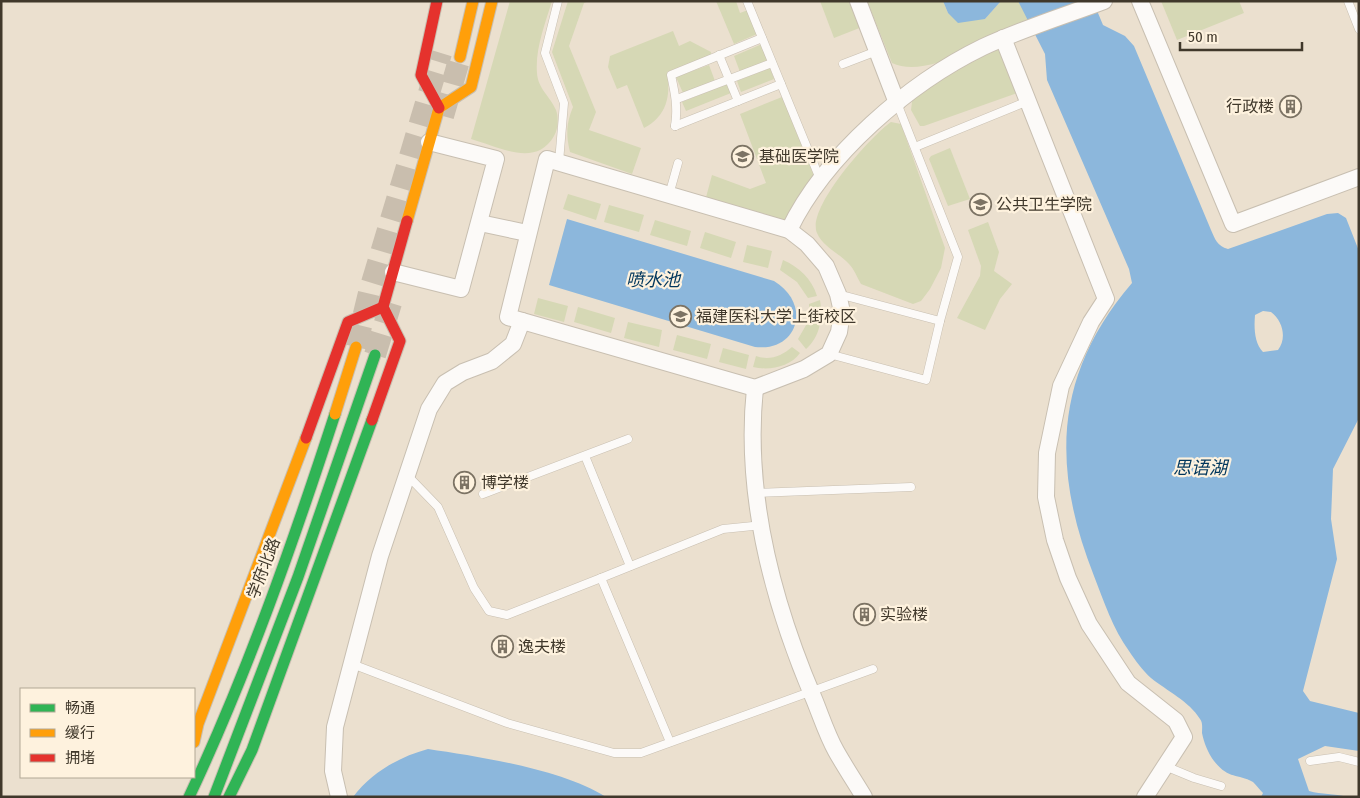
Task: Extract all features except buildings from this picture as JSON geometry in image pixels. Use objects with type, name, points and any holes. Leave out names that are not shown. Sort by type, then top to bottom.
[{"type":"main road","points":[[437,1],[421,74],[439,108]]},
{"type":"main road","points":[[460,57],[473,1]]},
{"type":"main road","points":[[229,797],[256,741],[400,341],[383,306],[439,108],[472,88],[492,1]]},
{"type":"main road","points":[[195,738],[198,724],[276,523],[348,322],[383,306]]},
{"type":"main road","name":"学府北路","points":[[189,797],[218,735],[308,496],[356,347]]},
{"type":"main road","points":[[214,797],[276,635],[375,355]]},
{"type":"main road","points":[[182,797],[186,778]]},
{"type":"street","points":[[858,1],[897,103]]},
{"type":"street","points":[[789,230],[800,207],[841,154],[920,83],[1003,38],[1022,33],[1104,1]]},
{"type":"street","points":[[1140,1],[1233,224],[1359,177]]},
{"type":"street","points":[[1003,38],[1106,299],[1074,354],[1061,386],[1047,453],[1046,497],[1055,540],[1068,578],[1089,624],[1128,683],[1176,721],[1184,737],[1145,797]]},
{"type":"street","points":[[393,272],[461,289],[480,223],[496,159],[429,142]]},
{"type":"street","points":[[547,159],[669,195],[789,230],[807,244],[826,266],[838,294],[842,312],[840,326],[829,354],[804,369],[755,388],[508,317],[527,233],[547,159]]},
{"type":"street","points":[[480,223],[527,233]]},
{"type":"street","points":[[339,796],[333,771],[335,727],[380,556],[429,408],[445,383],[463,372],[492,361],[513,344],[522,321]]},
{"type":"street","points":[[755,388],[752,429],[753,467],[762,525],[780,604],[811,692],[835,750],[864,797]]},
{"type":"lane","points":[[558,1],[545,53],[564,103],[559,162]]},
{"type":"lane","points":[[747,1],[820,179]]},
{"type":"lane","points":[[1348,1],[1359,29]]},
{"type":"lane","points":[[762,38],[671,75],[677,99],[678,112],[675,126],[781,84]]},
{"type":"lane","points":[[844,64],[877,51]]},
{"type":"lane","points":[[719,55],[738,101]]},
{"type":"lane","points":[[677,99],[772,63]]},
{"type":"lane","points":[[915,147],[1028,102]]},
{"type":"lane","points":[[829,354],[926,380],[958,257],[897,103]]},
{"type":"lane","points":[[669,195],[678,163]]},
{"type":"lane","points":[[838,294],[940,321]]},
{"type":"lane","points":[[482,494],[628,440]]},
{"type":"lane","points":[[585,456],[630,566]]},
{"type":"lane","points":[[407,476],[438,507],[474,588],[488,610],[507,615],[723,529],[762,525]]},
{"type":"lane","points":[[757,493],[910,486]]},
{"type":"lane","points":[[601,578],[670,742]]},
{"type":"lane","points":[[352,664],[507,723],[614,753],[642,752],[873,668]]},
{"type":"lane","points":[[1310,761],[1339,757],[1359,762]]},
{"type":"lane","points":[[1165,766],[1194,778],[1221,786]]},
{"type":"green space","points":[[510,1],[552,1],[539,46],[537,73],[542,88],[556,110],[558,116],[557,127],[554,136],[546,146],[537,151],[527,153],[505,150],[471,139]]},
{"type":"green space","points":[[568,1],[589,1],[584,3],[569,46],[596,112],[589,130],[641,148],[632,174],[570,152],[567,130],[573,107],[552,52]]},
{"type":"green space","points":[[716,1],[736,1],[740,13],[748,10],[757,34],[734,44]]},
{"type":"green space","points":[[820,1],[852,1],[862,27],[834,38]]},
{"type":"green space","points":[[867,1],[943,1],[948,13],[985,19],[1001,1],[1018,1],[1030,21],[962,54],[924,66],[907,67],[892,63]]},
{"type":"green space","points":[[1161,1],[1239,1],[1244,13],[1177,40]]},
{"type":"green space","points":[[673,31],[679,46],[690,41],[711,52],[711,55],[667,72],[668,97],[666,104],[658,118],[644,128],[627,85],[617,89],[608,67],[610,56]]},
{"type":"green space","points":[[1000,43],[1020,92],[920,126],[911,110],[913,94]]},
{"type":"green space","points":[[762,44],[768,60],[740,72],[734,56]]},
{"type":"green space","points":[[709,65],[715,81],[683,93],[676,77]]},
{"type":"green space","points":[[770,68],[774,79],[741,92],[737,81]]},
{"type":"green space","points":[[727,84],[731,93],[686,111],[682,102]]},
{"type":"green space","points":[[782,97],[815,178],[788,225],[705,201],[712,175],[750,189],[766,183],[740,114]]},
{"type":"green space","points":[[891,122],[901,124],[945,248],[941,268],[930,289],[921,301],[913,304],[861,284],[851,266],[827,246],[817,233],[816,222],[821,207],[842,173],[869,142]]},
{"type":"green space","points":[[950,148],[970,199],[948,206],[929,159],[931,156]]},
{"type":"green space","points":[[568,194],[601,204],[596,220],[563,209]]},
{"type":"green space","points":[[609,205],[644,215],[639,232],[604,222]]},
{"type":"green space","points":[[655,220],[691,231],[687,246],[650,235]]},
{"type":"green space","points":[[988,222],[999,252],[994,271],[1012,284],[1000,299],[985,330],[957,318],[980,276],[981,266],[968,230]]},
{"type":"green space","points":[[705,232],[736,242],[731,258],[700,248]]},
{"type":"green space","points":[[747,245],[772,251],[768,268],[743,262]]},
{"type":"green space","points":[[783,260],[804,274],[812,284],[817,296],[808,298],[797,282],[780,270]]},
{"type":"green space","points":[[538,298],[568,306],[564,322],[534,314]]},
{"type":"green space","points":[[820,300],[821,320],[819,327],[815,339],[806,349],[798,339],[809,320],[809,304]]},
{"type":"green space","points":[[578,307],[615,318],[611,333],[574,322]]},
{"type":"green space","points":[[628,322],[662,330],[659,347],[624,338]]},
{"type":"green space","points":[[677,335],[711,344],[707,359],[673,350]]},
{"type":"green space","points":[[792,347],[800,353],[791,362],[772,368],[753,367],[756,356],[775,357]]},
{"type":"green space","points":[[723,348],[749,355],[746,369],[719,362]]},
{"type":"water","points":[[943,1],[1001,1],[985,19],[958,23],[948,13]]},
{"type":"water","name":"思语湖","points":[[1018,1],[1093,1],[1103,25],[1125,36],[1134,46],[1214,236],[1217,242],[1224,248],[1228,249],[1327,214],[1338,213],[1346,218],[1359,251],[1359,418],[1333,469],[1331,519],[1337,559],[1303,691],[1310,701],[1359,713],[1359,751],[1325,746],[1298,759],[1309,791],[1347,797],[1261,797],[1263,793],[1253,782],[1224,771],[1214,761],[1208,751],[1200,719],[1190,707],[1142,669],[1123,643],[1105,605],[1080,536],[1071,497],[1067,459],[1068,423],[1074,387],[1087,352],[1106,317],[1132,283],[1129,269],[1047,80],[1045,54]],"holes":[[[1263,311],[1271,312],[1281,325],[1283,335],[1278,350],[1263,352],[1256,340],[1255,315]]]},
{"type":"water","name":"喷水池","points":[[567,219],[774,281],[786,291],[793,302],[796,314],[795,325],[790,335],[781,342],[769,347],[755,347],[549,285]]},
{"type":"water","points":[[428,749],[496,760],[544,772],[588,787],[606,797],[353,797],[377,773],[407,756]]},
{"type":"tunnel","points":[[356,347],[369,293],[441,53]]},
{"type":"tunnel","points":[[443,116],[460,57]]},
{"type":"tunnel","points":[[375,355],[391,303]]},
{"type":"traffic: fast","points":[[214,797],[298,577],[375,355]]},
{"type":"traffic: fast","points":[[189,797],[250,656],[303,511],[335,414]]},
{"type":"traffic: fast","points":[[229,797],[252,750],[372,420]]},
{"type":"traffic: slow","points":[[460,57],[473,1]]},
{"type":"traffic: slow","points":[[407,221],[439,108],[471,87],[492,1]]},
{"type":"traffic: slow","points":[[335,414],[356,347]]},
{"type":"traffic: slow","points":[[195,738],[198,724],[306,438]]},
{"type":"traffic: jam","points":[[437,1],[421,75],[439,108]]},
{"type":"traffic: jam","points":[[372,420],[400,341],[383,307],[407,221]]},
{"type":"traffic: jam","points":[[306,438],[348,322],[383,307]]},
{"type":"place","name":"行政楼","points":[[1290,106]]},
{"type":"place","name":"基础医学院","points":[[743,156]]},
{"type":"place","name":"公共卫生学院","points":[[980,204]]},
{"type":"place","name":"福建医科大学上街校区","points":[[680,316]]},
{"type":"place","name":"博学楼","points":[[465,482]]},
{"type":"place","name":"实验楼","points":[[864,614]]},
{"type":"place","name":"逸夫楼","points":[[502,646]]}]
